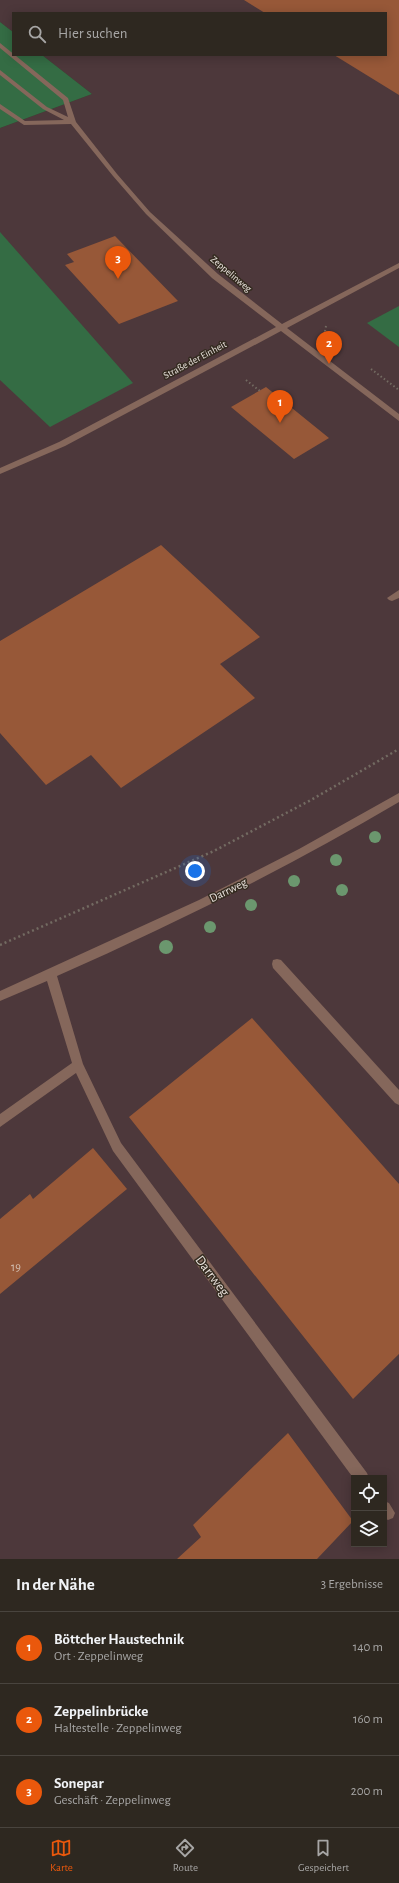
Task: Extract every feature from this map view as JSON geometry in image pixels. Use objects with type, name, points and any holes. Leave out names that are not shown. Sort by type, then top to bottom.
[{"type":"street","name":"Zeppelinweg","points":[[0,45],[12,55]]},
{"type":"street","name":"Zeppelinweg","points":[[13,56],[66,99],[73,122],[115,175],[148,213],[215,276],[399,418]]},
{"type":"street","name":"Zeppelinweg","points":[[0,72],[45,108],[73,122]]},
{"type":"street","points":[[0,106],[24,123],[49,121],[73,122]]},
{"type":"street","name":"Straße der Einheit","points":[[0,471],[62,444],[399,265]]},
{"type":"street","name":"Darrweg","points":[[0,996],[99,953],[263,873],[399,797]]},
{"type":"street","points":[[277,964],[399,1098]]},
{"type":"street","name":"Darrweg","points":[[51,974],[78,1065],[117,1147],[360,1475]]},
{"type":"street","points":[[0,1121],[78,1065]]},
{"type":"path","points":[[323,306],[337,316],[326,325],[325,331],[328,338]]},
{"type":"path","points":[[367,366],[399,390]]},
{"type":"path","points":[[246,380],[260,390]]},
{"type":"path","points":[[0,945],[214,851],[311,800],[399,749]]},
{"type":"shaded area","points":[[0,0],[399,0],[399,1559],[0,1559],[0,128],[92,94],[43,56],[387,56],[387,12],[12,12],[12,31],[0,22]]},
{"type":"green space","points":[[0,22],[12,31],[12,56],[43,56],[92,94],[0,128]]},
{"type":"green space","points":[[0,232],[133,383],[50,427],[0,380]]},
{"type":"green space","points":[[399,306],[399,347],[367,323]]},
{"type":"building","points":[[244,0],[399,0],[399,95],[336,56],[387,56],[387,12],[263,12]]},
{"type":"building","points":[[115,236],[178,301],[119,324],[65,265],[74,262],[67,254]]},
{"type":"building","points":[[266,387],[329,438],[294,459],[231,407]]},
{"type":"building","points":[[161,545],[260,637],[220,664],[255,698],[121,788],[91,755],[46,785],[0,733],[0,641]]},
{"type":"building","points":[[252,1018],[399,1184],[399,1354],[353,1399],[129,1117]]},
{"type":"building","points":[[93,1148],[127,1189],[0,1294],[0,1219],[30,1194],[33,1199]]},
{"type":"building","points":[[288,1433],[351,1518],[351,1523],[317,1559],[177,1559],[201,1537],[193,1525]]},
{"type":"place","name":"Sonepar","points":[[118,279]]},
{"type":"place","name":"Zeppelinbrücke","points":[[329,364]]},
{"type":"place","name":"Böttcher Haustechnik","points":[[280,423]]}]
